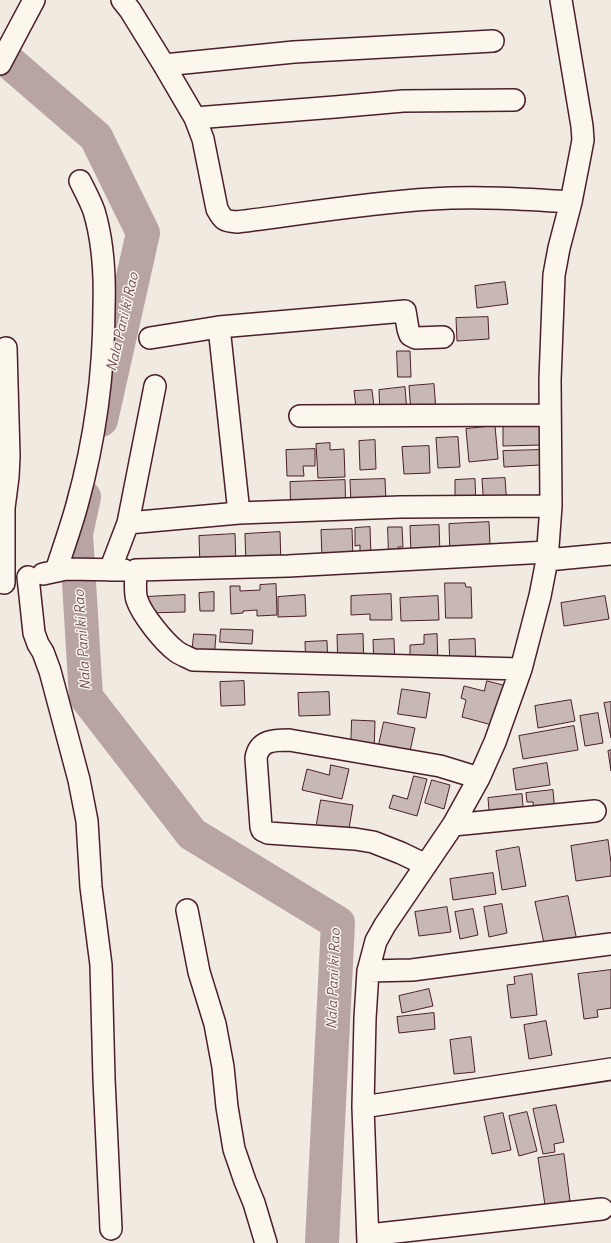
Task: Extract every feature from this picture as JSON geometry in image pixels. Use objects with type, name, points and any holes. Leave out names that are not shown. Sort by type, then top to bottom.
[{"type":"street","points":[[0,64],[34,0]]},
{"type":"street","points":[[122,0],[130,10],[195,118],[204,145],[218,209],[224,220],[236,222],[432,199],[487,198],[571,202]]},
{"type":"street","points":[[561,0],[583,140],[571,202],[559,248],[554,275],[550,380],[551,506],[547,556],[540,596],[521,669],[495,742],[479,778],[453,825],[382,930],[376,941],[368,971],[365,1018],[363,1107],[368,1239],[602,1209]]},
{"type":"street","points":[[164,65],[294,52],[493,41]]},
{"type":"street","points":[[195,118],[403,100],[514,100]]},
{"type":"street","points":[[61,570],[91,449],[99,398],[104,327],[102,252],[94,212],[80,181]]},
{"type":"street","points":[[150,338],[219,327],[405,311],[410,335],[416,338],[443,337]]},
{"type":"street","points":[[219,327],[239,513]]},
{"type":"street","points":[[6,348],[9,456],[4,508],[2,584],[61,570],[136,570],[288,566],[611,554]]},
{"type":"street","points":[[107,570],[128,523],[155,386]]},
{"type":"street","points":[[300,416],[550,415]]},
{"type":"street","points":[[128,523],[239,513],[400,507],[551,506]]},
{"type":"street","points":[[136,570],[137,600],[146,618],[165,641],[177,652],[193,660],[521,669]]},
{"type":"street","points":[[28,577],[34,633],[50,671],[79,780],[87,820],[91,887],[101,965],[104,1079],[111,1229]]},
{"type":"street","points":[[426,865],[373,842],[355,839],[265,832],[261,827],[256,758],[257,751],[265,744],[274,740],[289,740],[440,766],[479,778]]},
{"type":"street","points":[[453,825],[595,811]]},
{"type":"street","points":[[187,910],[199,972],[215,1024],[223,1067],[227,1107],[234,1149],[254,1203],[266,1243]]},
{"type":"street","points":[[368,971],[412,970],[611,944]]},
{"type":"street","points":[[363,1107],[611,1069]]},
{"type":"building","points":[[505,282],[508,304],[477,308],[475,286]]},
{"type":"building","points":[[488,317],[489,339],[457,341],[456,318]]},
{"type":"building","points":[[397,351],[410,351],[411,377],[398,377]]},
{"type":"building","points":[[434,384],[436,411],[411,413],[409,386]]},
{"type":"building","points":[[405,387],[407,412],[380,415],[379,390]]},
{"type":"building","points":[[372,390],[375,414],[357,416],[354,391]]},
{"type":"building","points":[[495,426],[498,459],[469,462],[466,429]]},
{"type":"building","points":[[541,426],[541,445],[503,446],[503,427]]},
{"type":"building","points":[[458,437],[460,467],[438,468],[436,438]]},
{"type":"building","points":[[375,440],[376,469],[360,470],[359,441]]},
{"type":"building","points":[[330,443],[330,450],[344,449],[345,477],[318,478],[316,444]]},
{"type":"building","points":[[429,446],[430,473],[404,474],[402,447]]},
{"type":"building","points":[[315,449],[315,466],[303,466],[304,476],[287,476],[286,450]]},
{"type":"building","points":[[540,450],[540,465],[504,467],[503,451]]},
{"type":"building","points":[[505,478],[507,506],[484,508],[482,479]]},
{"type":"building","points":[[385,479],[386,502],[351,503],[350,480]]},
{"type":"building","points":[[475,479],[476,508],[455,508],[455,480]]},
{"type":"building","points":[[345,480],[346,518],[291,521],[290,482]]},
{"type":"building","points":[[489,522],[490,544],[478,545],[478,557],[450,558],[449,524]]},
{"type":"building","points":[[439,525],[440,554],[411,555],[410,526]]},
{"type":"building","points":[[370,527],[371,557],[360,557],[360,545],[355,546],[355,528]]},
{"type":"building","points":[[388,527],[402,527],[403,547],[398,547],[399,557],[389,557]]},
{"type":"building","points":[[352,529],[353,557],[322,558],[321,530]]},
{"type":"building","points":[[280,532],[281,565],[246,567],[245,534]]},
{"type":"building","points":[[235,534],[236,566],[200,567],[199,536]]},
{"type":"building","points":[[445,583],[465,583],[466,587],[471,587],[472,618],[446,618]]},
{"type":"building","points":[[276,584],[277,615],[257,616],[257,610],[231,614],[230,586],[240,586],[240,591],[260,590],[260,585]]},
{"type":"building","points":[[214,592],[214,611],[200,611],[199,593]]},
{"type":"building","points":[[391,594],[392,620],[370,620],[370,614],[351,615],[351,596]]},
{"type":"building","points":[[185,595],[185,612],[145,613],[145,597]]},
{"type":"building","points":[[305,595],[306,616],[278,617],[278,597]]},
{"type":"building","points":[[438,596],[439,620],[401,621],[400,598]]},
{"type":"building","points":[[605,596],[609,619],[564,626],[561,603]]},
{"type":"building","points":[[221,629],[253,630],[252,644],[220,642]]},
{"type":"building","points":[[194,634],[216,635],[214,659],[191,665]]},
{"type":"building","points":[[363,634],[364,668],[338,669],[337,635]]},
{"type":"building","points":[[437,634],[438,665],[410,666],[410,645],[424,644],[424,635]]},
{"type":"building","points":[[394,639],[395,666],[374,667],[373,640]]},
{"type":"building","points":[[475,639],[476,666],[450,667],[449,640]]},
{"type":"building","points":[[327,641],[328,667],[306,668],[305,642]]},
{"type":"building","points":[[244,681],[245,705],[221,706],[220,682]]},
{"type":"building","points":[[487,681],[507,686],[496,726],[462,717],[466,700],[461,698],[464,686],[484,691]]},
{"type":"building","points":[[402,689],[430,693],[426,718],[398,714]]},
{"type":"building","points":[[329,692],[330,715],[299,716],[298,693]]},
{"type":"building","points":[[571,700],[575,721],[538,728],[535,706]]},
{"type":"building","points":[[611,702],[611,738],[604,703]]},
{"type":"building","points":[[598,713],[603,743],[585,746],[580,716]]},
{"type":"building","points":[[352,720],[375,721],[374,752],[351,751]]},
{"type":"building","points":[[384,722],[415,728],[407,765],[378,749]]},
{"type":"building","points":[[574,726],[578,750],[523,759],[519,736]]},
{"type":"building","points":[[611,750],[611,771],[608,751]]},
{"type":"building","points":[[547,763],[550,785],[516,790],[513,769]]},
{"type":"building","points":[[331,765],[349,769],[342,799],[302,790],[307,769],[329,775]]},
{"type":"building","points":[[414,776],[427,779],[417,816],[389,808],[393,795],[407,799]]},
{"type":"building","points":[[432,780],[450,785],[444,809],[425,803]]},
{"type":"building","points":[[553,790],[555,812],[534,814],[533,802],[527,802],[526,793]]},
{"type":"building","points":[[522,794],[524,818],[490,822],[488,798]]},
{"type":"building","points":[[321,800],[353,805],[347,840],[315,835]]},
{"type":"building","points":[[608,840],[611,876],[576,881],[571,846]]},
{"type":"building","points":[[519,847],[526,886],[502,890],[496,851]]},
{"type":"building","points":[[493,873],[496,894],[453,900],[450,879]]},
{"type":"building","points":[[568,896],[577,941],[545,948],[535,902]]},
{"type":"building","points":[[502,904],[507,933],[489,937],[484,907]]},
{"type":"building","points":[[447,907],[451,932],[419,936],[415,912]]},
{"type":"building","points":[[473,909],[478,935],[460,939],[455,912]]},
{"type":"building","points":[[611,970],[611,1008],[597,1010],[598,1017],[584,1019],[578,974]]},
{"type":"building","points":[[532,974],[537,1015],[511,1018],[507,985],[515,984],[514,977]]},
{"type":"building","points":[[429,989],[433,1006],[402,1013],[399,996]]},
{"type":"building","points":[[434,1013],[435,1029],[399,1033],[397,1017]]},
{"type":"building","points":[[546,1021],[552,1055],[529,1059],[524,1025]]},
{"type":"building","points":[[471,1037],[475,1072],[454,1074],[450,1040]]},
{"type":"building","points":[[556,1105],[564,1142],[554,1144],[555,1152],[543,1154],[533,1109]]},
{"type":"building","points":[[527,1112],[537,1151],[519,1156],[509,1116]]},
{"type":"building","points":[[503,1113],[511,1150],[492,1154],[484,1117]]},
{"type":"building","points":[[564,1154],[570,1201],[545,1205],[538,1158]]},
{"type":"waterway","name":"Nala Pani ki Rao","points":[[0,54],[96,137],[143,233],[101,420]]},
{"type":"waterway","name":"Nala Pani ki Rao","points":[[84,497],[76,534],[86,697],[192,834],[338,923],[322,1243]]}]
